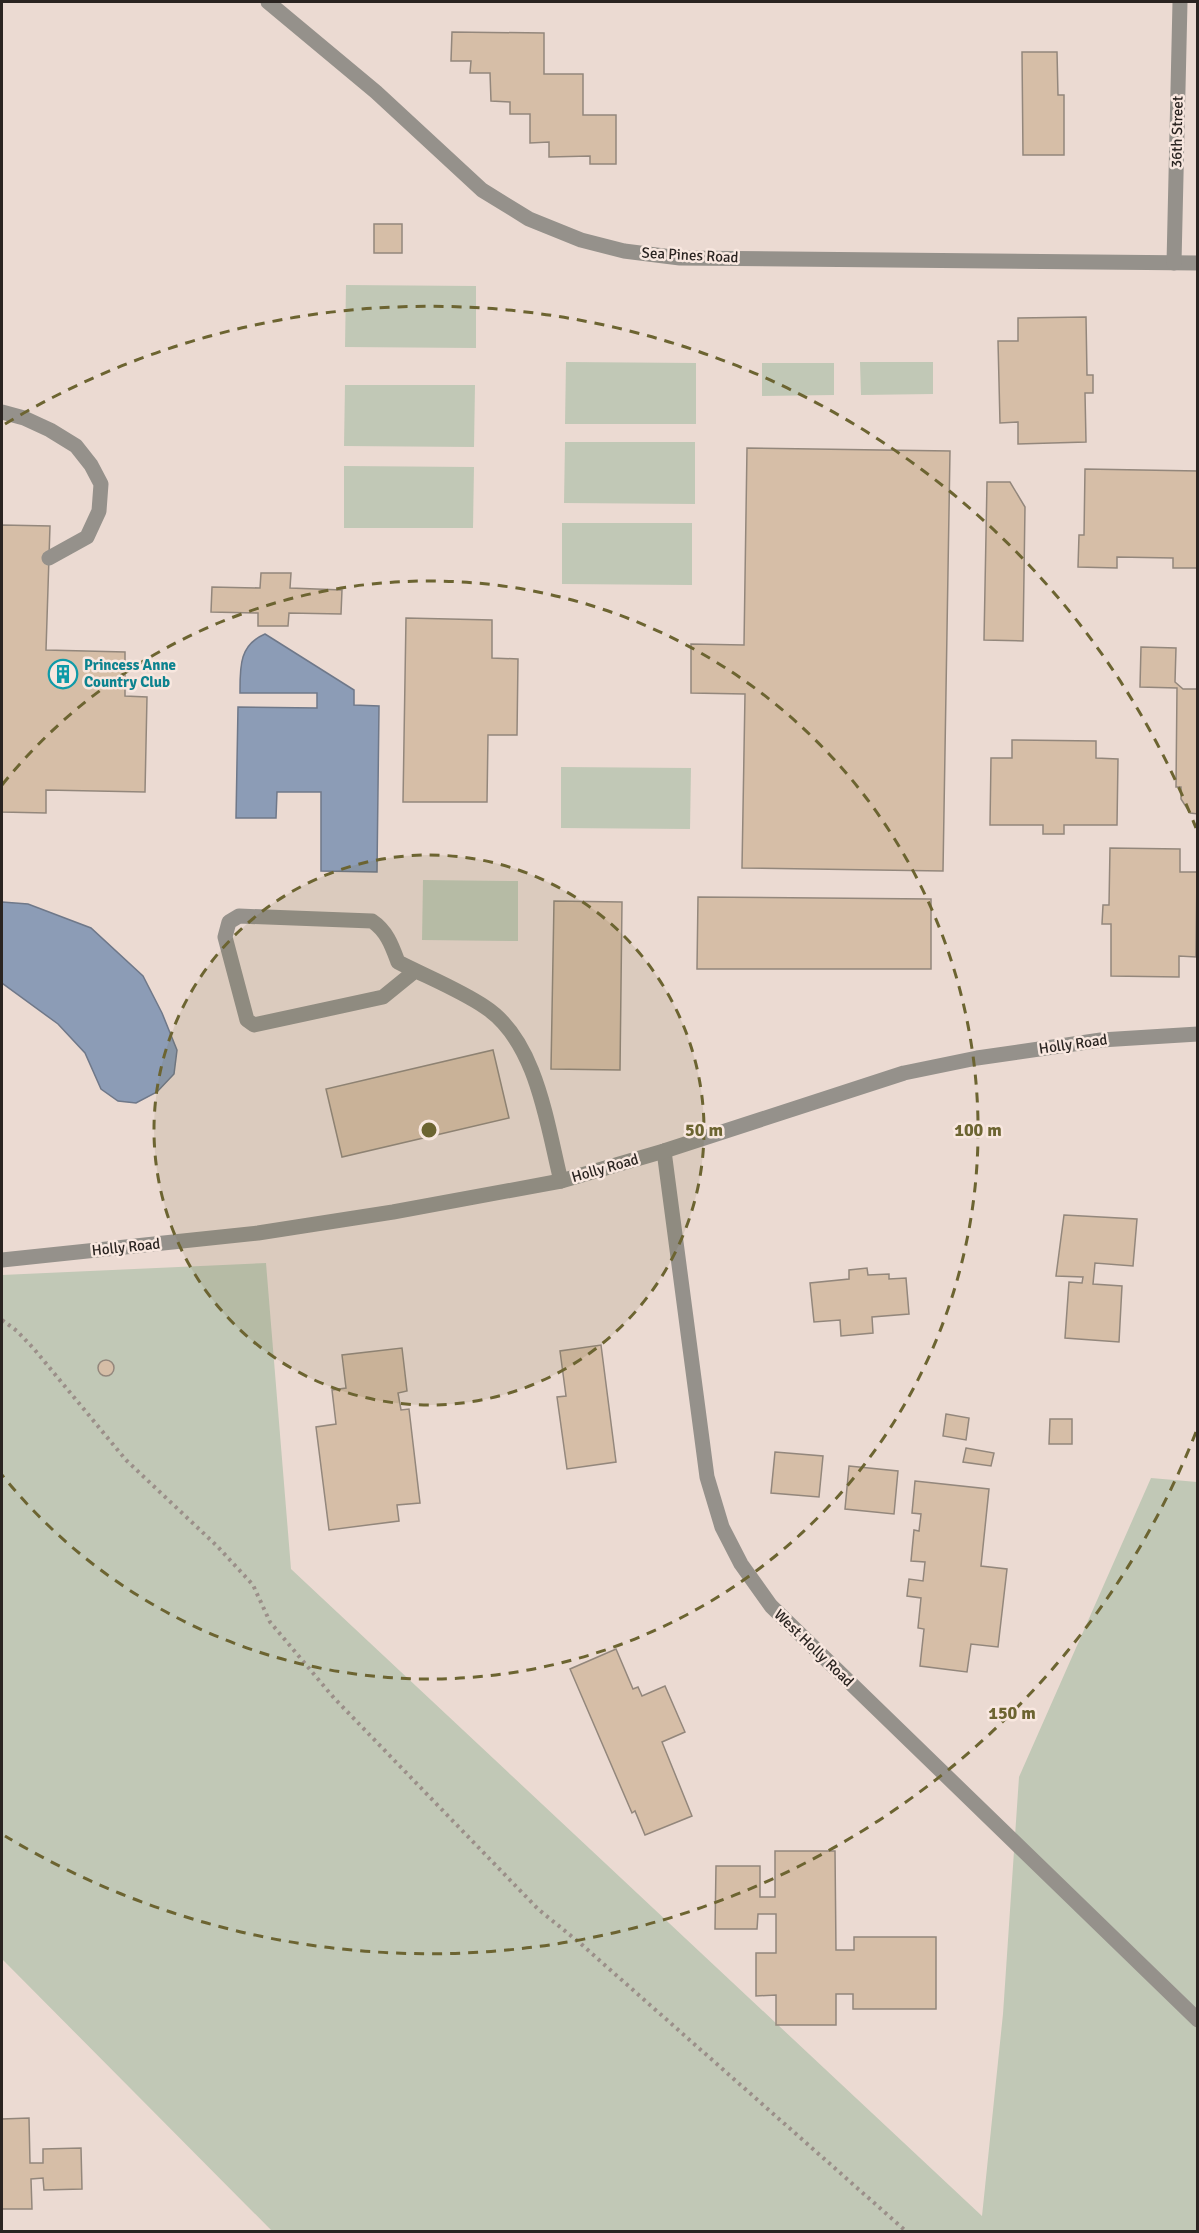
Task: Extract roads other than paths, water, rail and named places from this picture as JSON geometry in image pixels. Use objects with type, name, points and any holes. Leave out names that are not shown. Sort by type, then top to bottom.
[{"type":"street","name":"Sea Pines Road","points":[[268,2],[376,93],[482,190],[529,219],[581,240],[624,251],[680,258],[1197,263]]},
{"type":"street","name":"36th Street","points":[[1174,262],[1180,2]]},
{"type":"street","points":[[2,412],[24,418],[76,446],[92,465],[101,484],[99,511],[87,537],[49,558]]},
{"type":"street","points":[[415,971],[383,997],[254,1025],[247,1020],[225,938],[229,922],[239,916],[372,921],[380,927],[389,940],[398,962],[485,1007],[510,1030],[537,1084],[561,1181]]},
{"type":"street","name":"Holly Road","points":[[2,1260],[258,1233],[393,1212],[561,1181],[664,1151],[904,1074],[977,1058],[1101,1040],[1197,1034]]},
{"type":"street","name":"West Holly Road","points":[[664,1151],[707,1477],[722,1527],[741,1564],[771,1606],[1197,2020]]},
{"type":"water","points":[[265,634],[354,690],[354,705],[379,706],[377,872],[321,871],[321,792],[277,792],[276,818],[236,818],[238,707],[317,708],[317,693],[240,693],[243,658],[250,644]]},
{"type":"water","points":[[2,902],[28,904],[91,928],[143,976],[162,1013],[177,1050],[174,1074],[157,1092],[136,1103],[118,1101],[101,1089],[85,1053],[58,1024],[2,983]]},
{"type":"place","name":"Princess Anne Country Club","points":[[63,674]]}]
